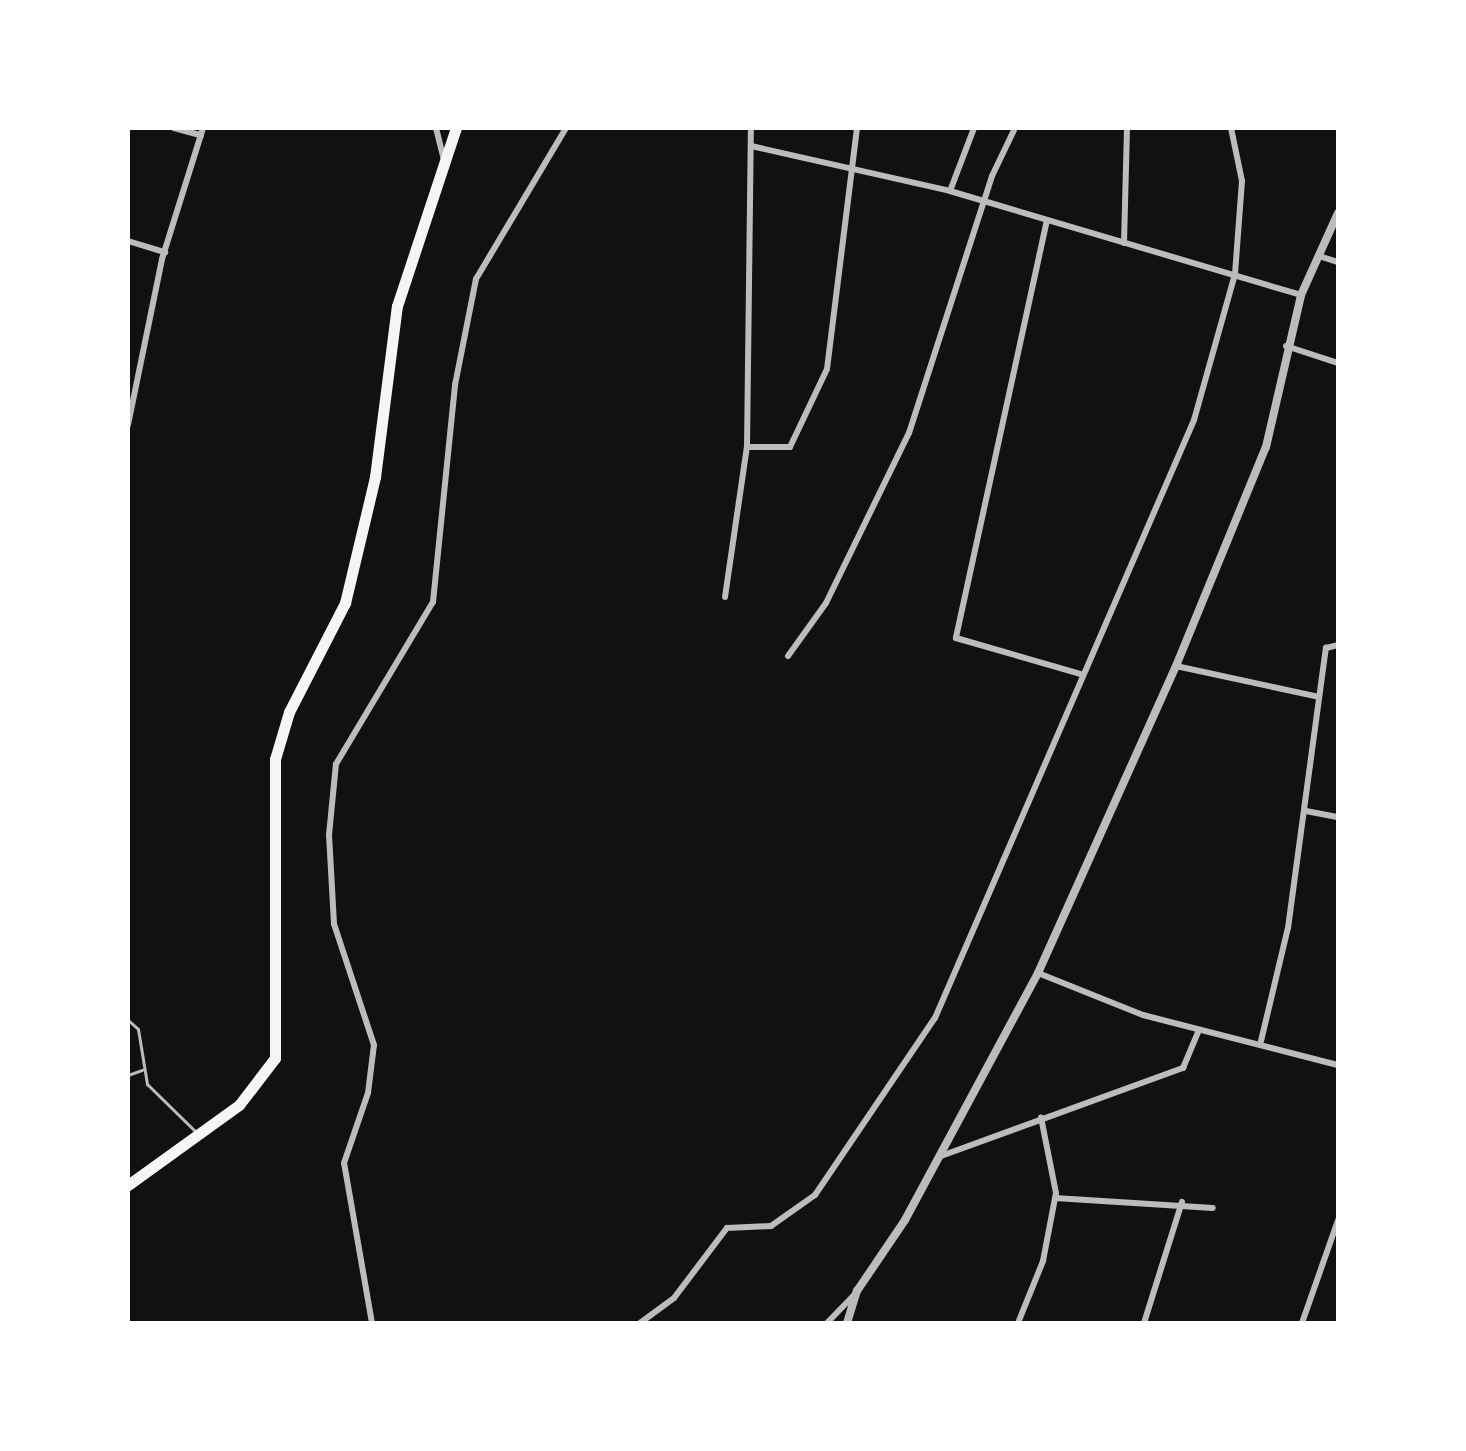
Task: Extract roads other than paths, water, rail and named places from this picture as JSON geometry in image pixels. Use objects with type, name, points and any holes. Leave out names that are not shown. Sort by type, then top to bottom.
[{"type":"highway","points":[[128,1185],[239,1105],[275,1058],[275,759],[289,712],[349,589],[375,477],[397,306],[456,128]]},
{"type":"street","points":[[128,425],[165,252],[202,131],[174,128]]},
{"type":"street","points":[[436,128],[445,163]]},
{"type":"street","points":[[372,1323],[344,1163],[368,1093],[374,1045],[334,924],[329,835],[336,764],[433,602],[455,385],[476,279],[566,128]]},
{"type":"street","points":[[725,597],[747,447],[751,128]]},
{"type":"street","points":[[747,447],[790,447],[827,369],[848,172],[857,128]]},
{"type":"street","points":[[950,191],[974,128]]},
{"type":"street","points":[[788,656],[826,603],[909,433],[984,202],[1015,128]]},
{"type":"street","points":[[1124,243],[1127,128]]},
{"type":"street","points":[[640,1323],[674,1298],[727,1228],[771,1226],[832,1176],[935,1018],[1081,674],[1177,467],[1235,274],[1242,181],[1231,128]]},
{"type":"street","points":[[751,146],[848,172],[950,191],[1301,295]]},
{"type":"street","points":[[827,1323],[857,1291],[939,1156],[1038,973],[1176,666],[1266,447],[1286,346],[1301,295],[1338,213]]},
{"type":"street","points":[[1047,220],[956,638],[1081,674]]},
{"type":"street","points":[[128,241],[165,252]]},
{"type":"street","points":[[1319,256],[1338,262]]},
{"type":"street","points":[[1286,346],[1338,363]]},
{"type":"street","points":[[1261,1041],[1306,811],[1326,648],[1338,645]]},
{"type":"street","points":[[1176,666],[1319,697]]},
{"type":"street","points":[[1306,811],[1338,817]]},
{"type":"street","points":[[1038,973],[1199,1030],[1261,1041],[1338,1065]]},
{"type":"street","points":[[939,1156],[1183,1068],[1199,1030]]},
{"type":"street","points":[[1018,1323],[1043,1261],[1055,1198],[1041,1117]]},
{"type":"street","points":[[1055,1198],[1182,1202],[1213,1208]]},
{"type":"street","points":[[1144,1323],[1182,1202]]},
{"type":"street","points":[[1302,1323],[1338,1220]]},
{"type":"street","points":[[847,1323],[857,1291]]},
{"type":"lane","points":[[128,1020],[138,1029],[142,1070],[200,1135]]},
{"type":"lane","points":[[128,1075],[142,1070]]}]
